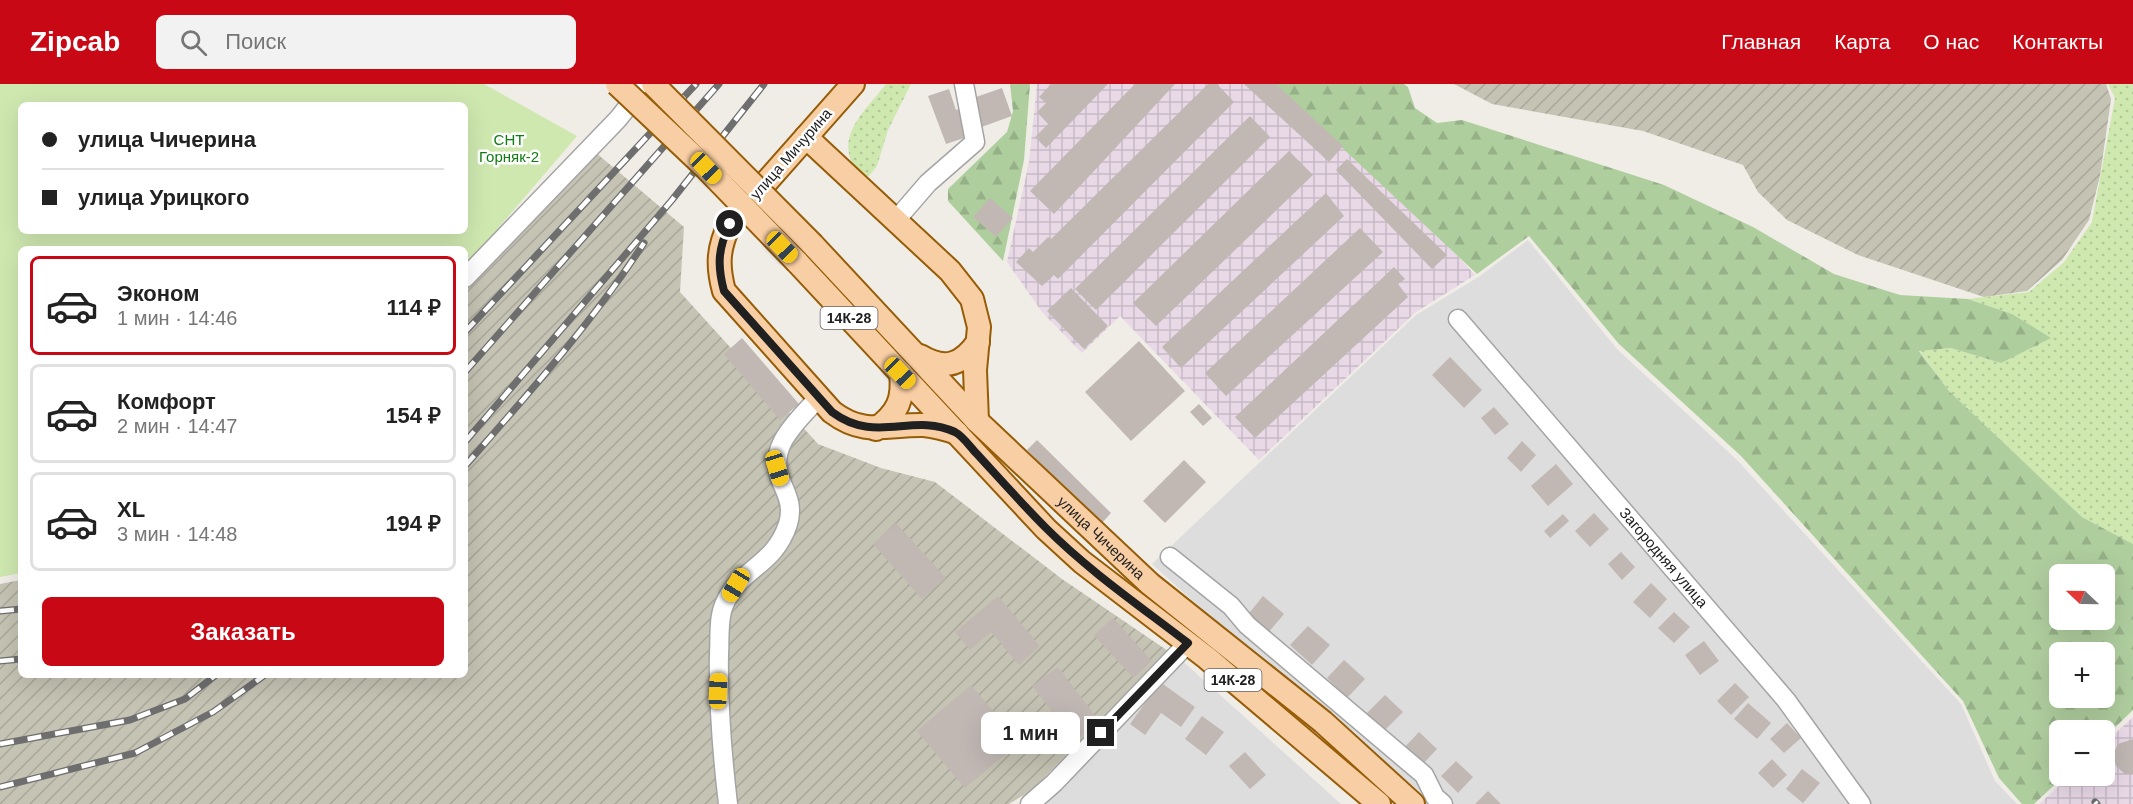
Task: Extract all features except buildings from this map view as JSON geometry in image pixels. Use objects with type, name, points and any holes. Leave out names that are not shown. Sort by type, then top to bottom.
[{"type":"main road","name":"улица Чичерина","points":[[617,84],[706,168],[797,262],[1046,529],[1082,562],[1188,643],[1379,804]]},
{"type":"main road","name":"улица Чичерина","points":[[653,84],[813,245],[977,421],[1150,584],[1323,722],[1413,804]]},
{"type":"main road","name":"улица Мичурина","points":[[819,397],[724,291],[718,267],[720,243],[730,224],[853,84]]},
{"type":"main road","points":[[806,138],[950,272],[972,299],[980,327],[974,378],[977,421]]},
{"type":"main road","points":[[916,354],[933,364],[953,364],[969,356],[978,342]]},
{"type":"main road","points":[[876,429],[889,420],[898,408],[903,392],[900,373]]},
{"type":"main road","points":[[819,397],[845,422],[860,427],[876,429],[923,425],[957,432]]},
{"type":"street","points":[[468,275],[618,119],[646,84]]},
{"type":"street","points":[[896,220],[928,183],[975,142],[964,84]]},
{"type":"street","name":"Загородняя улица","points":[[1458,319],[1786,700],[1861,804]]},
{"type":"street","points":[[728,804],[718,710],[720,634],[724,606],[736,585],[770,557],[781,543],[791,514],[790,498],[777,468],[778,447],[788,431],[819,397]]},
{"type":"street","points":[[1170,557],[1231,606],[1247,625],[1424,775],[1435,797],[1443,804]]},
{"type":"street","points":[[1030,804],[1054,783],[1188,643]]},
{"type":"shaded area","points":[[1037,84],[1301,84],[1475,275],[1416,312],[1259,460],[1120,316],[1082,353],[1042,312],[1007,262],[1029,162]]},
{"type":"shaded area","points":[[1454,84],[2106,84],[2111,99],[2100,176],[2089,220],[2062,260],[2027,291],[1984,297],[1858,255],[1787,220],[1758,192],[1743,165],[1643,131],[1492,104]]},
{"type":"shaded area","points":[[595,152],[684,227],[680,292],[818,444],[881,468],[935,482],[1062,579],[1168,651],[1032,790],[1009,804],[0,804],[0,584],[18,581],[18,678],[468,678],[468,284]]},
{"type":"shaded area","points":[[1528,240],[1617,349],[1737,460],[1961,704],[1995,781],[2017,804],[1417,804],[1152,564],[1416,315],[1480,276]]},
{"type":"shaded area","points":[[1178,657],[1341,804],[1031,804]]},
{"type":"shaded area","points":[[2133,717],[2133,804],[2039,804],[2059,786],[2115,786],[2115,734]]},
{"type":"green space","name":"СНТ Горняк-2","points":[[0,84],[484,84],[577,136],[468,263],[468,246],[18,246],[18,574],[0,577]]},
{"type":"green space","points":[[886,84],[911,84],[888,130],[877,166],[869,176],[860,176],[852,162],[849,138],[860,116]]},
{"type":"green space","points":[[1010,84],[1030,84],[1024,160],[1003,261],[948,201],[948,189],[1007,132],[1013,111]]},
{"type":"green space","points":[[1274,84],[1404,84],[1408,87],[1415,108],[1437,123],[1462,120],[1664,185],[1753,227],[1834,274],[1900,295],[1968,299],[2012,314],[2051,338],[2001,363],[1951,348],[1919,351],[1949,391],[2082,517],[2133,544],[2133,710],[2115,727],[2115,720],[2049,720],[2049,786],[2053,786],[2034,804],[2022,804],[1999,778],[1963,701],[1741,456],[1619,344],[1529,236],[1477,274]]},
{"type":"green space","points":[[2108,84],[2133,84],[2133,544],[2082,517],[1949,391],[1919,350],[1951,348],[2001,363],[2012,314],[1968,299],[2029,292],[2064,262],[2092,222],[2115,98]]},
{"type":"railway","points":[[468,329],[696,84]]},
{"type":"railway","points":[[468,369],[719,84]]},
{"type":"railway","points":[[468,438],[672,200],[764,84]]},
{"type":"railway","points":[[468,463],[581,330],[644,243]]},
{"type":"railway","points":[[0,611],[18,609]]},
{"type":"railway","points":[[0,661],[18,659]]},
{"type":"railway","points":[[0,744],[130,720],[185,699],[212,678]]},
{"type":"railway","points":[[0,787],[135,753],[213,712],[261,678]]},
{"type":"route","points":[[730,224],[720,243],[718,267],[724,291],[832,412],[845,422],[860,427],[876,429],[923,425],[957,432],[1046,529],[1082,562],[1188,643],[1101,733]]}]
